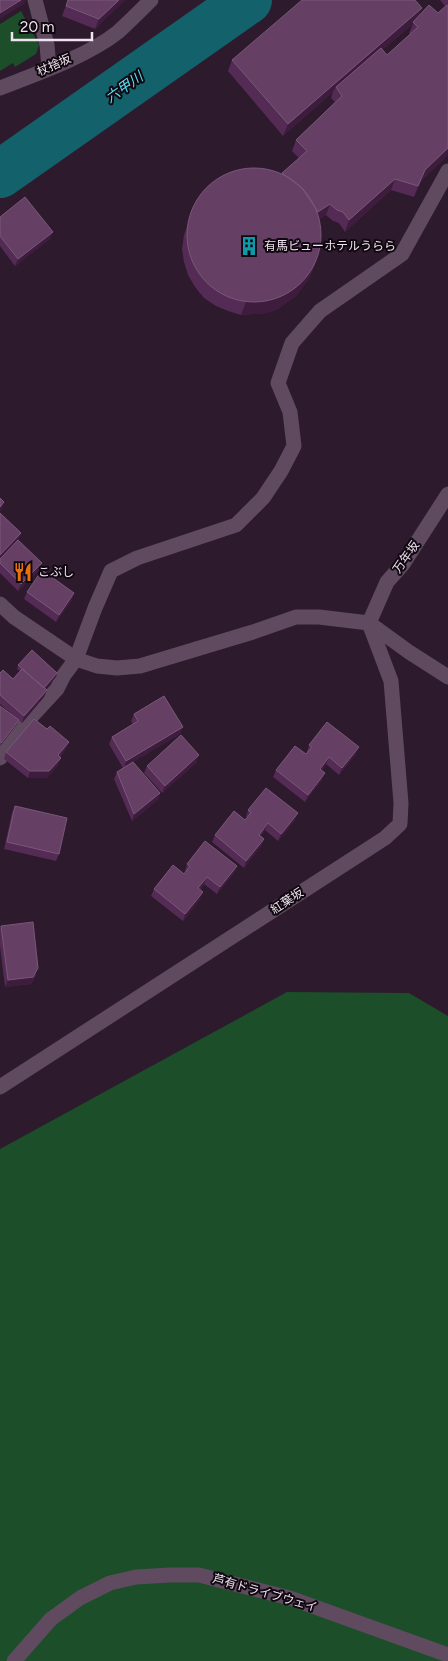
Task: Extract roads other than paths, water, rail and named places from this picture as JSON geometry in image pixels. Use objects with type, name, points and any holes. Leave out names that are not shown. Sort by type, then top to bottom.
[{"type":"street","points":[[35,0],[47,45],[49,68]]},
{"type":"street","name":"杖捨坂","points":[[0,88],[92,48],[117,33],[151,0]]},
{"type":"street","points":[[0,758],[19,730],[57,689],[64,675],[76,659],[111,571],[137,558],[236,525],[263,498],[281,471],[294,446],[290,412],[278,383],[292,343],[320,311],[402,254],[448,171]]},
{"type":"street","name":"万年坂","points":[[369,623],[387,582],[402,564],[448,494]]},
{"type":"street","points":[[0,604],[14,617],[76,659],[104,667],[140,666],[296,617],[319,617],[369,623],[448,677]]},
{"type":"street","name":"紅葉坂","points":[[0,1087],[385,838],[400,824],[401,803],[391,681],[369,623]]},
{"type":"street","name":"芦有ドライブウェイ","points":[[14,1661],[51,1619],[80,1598],[110,1583],[136,1577],[170,1575],[199,1575],[245,1585],[290,1598],[448,1655]]},
{"type":"waterway","name":"六甲川","points":[[0,174],[248,0]]},
{"type":"place","name":"有馬ビューホテルうらら","points":[[249,246]]},
{"type":"place","name":"こぶし","points":[[23,572]]}]
